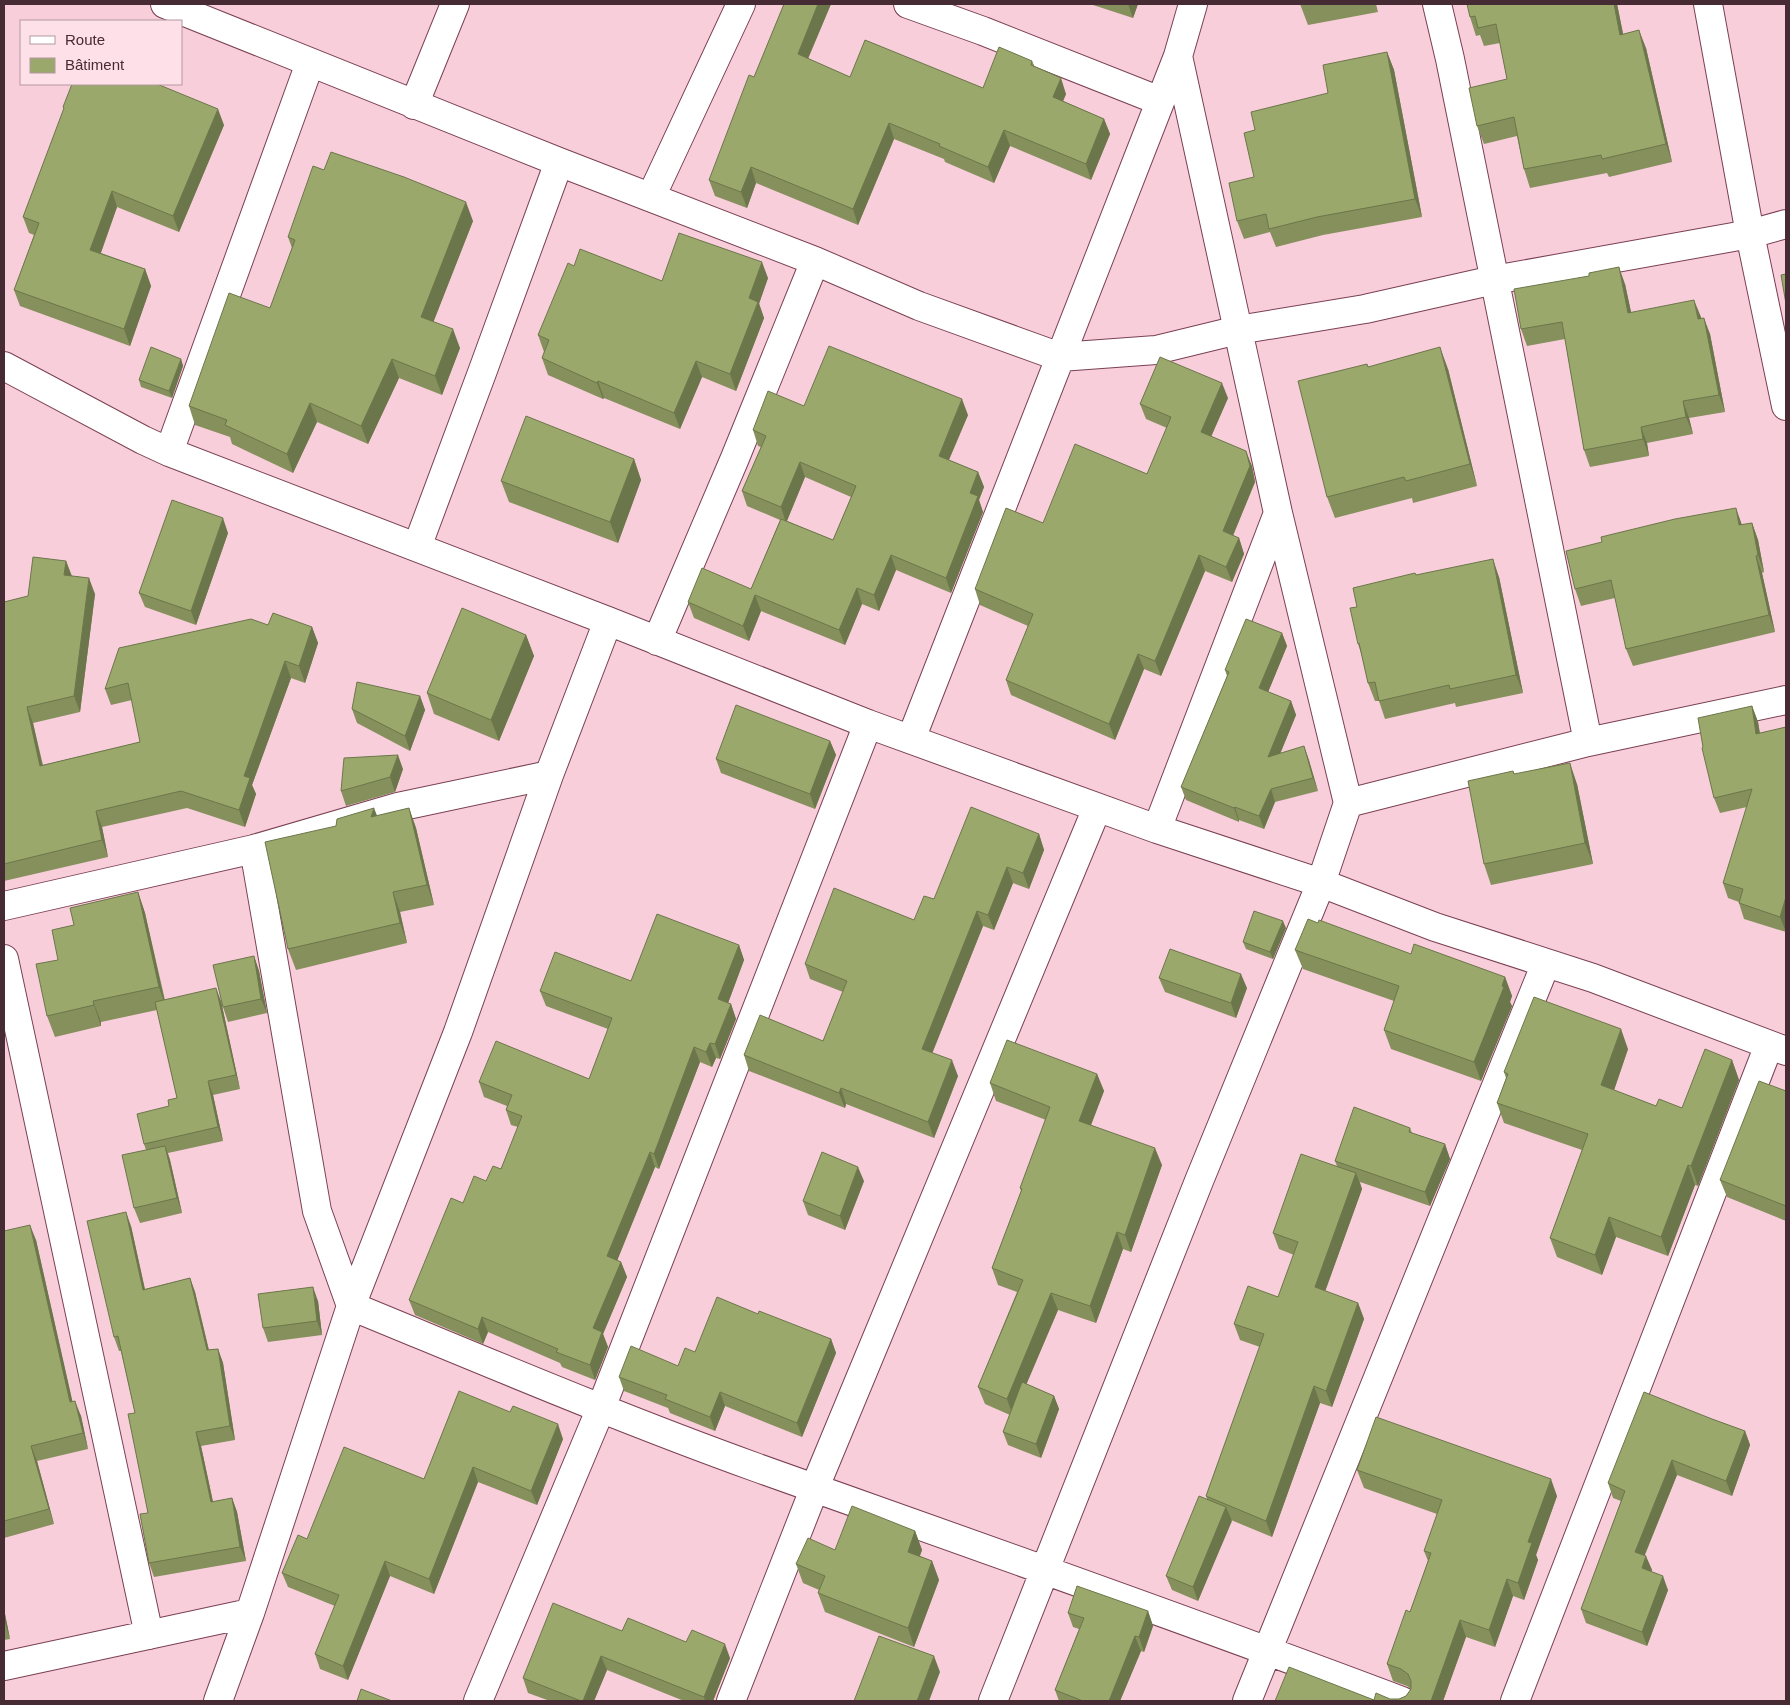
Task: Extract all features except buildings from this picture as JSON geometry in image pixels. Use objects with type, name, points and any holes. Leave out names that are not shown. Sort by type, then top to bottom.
[{"type":"street","points":[[165,4],[414,105],[815,261],[919,306],[1060,357],[1156,350],[1238,330],[1365,309],[1494,280],[1750,234],[1786,224]]},
{"type":"street","points":[[414,105],[455,4]]},
{"type":"street","points":[[651,197],[741,4]]},
{"type":"street","points":[[908,4],[983,30],[1160,101]]},
{"type":"street","points":[[911,739],[1178,56],[1193,4]]},
{"type":"street","points":[[1437,4],[1588,742]]},
{"type":"street","points":[[1708,4],[1750,234],[1786,406]]},
{"type":"street","points":[[993,1701],[1199,1181],[1321,883],[1348,803],[1278,513],[1178,56]]},
{"type":"street","points":[[169,452],[310,63]]},
{"type":"street","points":[[417,547],[484,370],[559,162]]},
{"type":"street","points":[[657,641],[735,458],[815,261]]},
{"type":"street","points":[[4,366],[169,452],[608,621],[868,724],[1157,830],[1321,883],[1435,927],[1593,978],[1778,1048],[1516,1701]]},
{"type":"street","points":[[1157,830],[1278,513]]},
{"type":"street","points":[[218,1701],[250,1613],[351,1306],[458,1032],[549,775],[608,621]]},
{"type":"street","points":[[1348,803],[1588,742],[1786,700]]},
{"type":"street","points":[[478,1701],[601,1408],[868,724]]},
{"type":"street","points":[[4,906],[254,849],[398,807],[549,775]]},
{"type":"street","points":[[732,1701],[815,1487],[1097,808]]},
{"type":"street","points":[[254,849],[317,1211],[351,1306],[601,1408],[754,1466],[1267,1650],[1402,1701]]},
{"type":"street","points":[[4,959],[149,1635]]},
{"type":"street","points":[[1247,1701],[1546,963]]},
{"type":"street","points":[[4,1666],[250,1613]]}]
